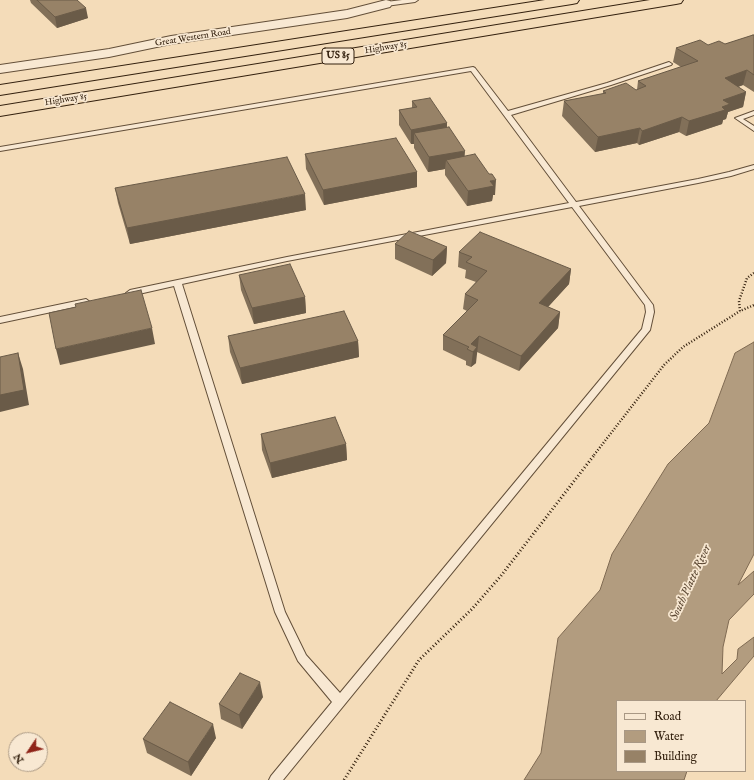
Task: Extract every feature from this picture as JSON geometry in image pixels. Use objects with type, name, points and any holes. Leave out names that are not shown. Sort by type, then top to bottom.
[{"type":"highway","name":"Highway 85","points":[[0,90],[572,0]]},
{"type":"highway","name":"Highway 85","points":[[0,111],[676,0]]},
{"type":"street","name":"Great Western Road","points":[[0,69],[109,53],[171,40],[347,14],[381,2]]},
{"type":"lane","points":[[381,2],[415,0]]},
{"type":"lane","points":[[506,114],[609,84],[669,64]]},
{"type":"lane","points":[[0,149],[473,69],[649,305],[650,312],[646,330],[275,780]]},
{"type":"lane","points":[[754,113],[738,118],[754,129]]},
{"type":"lane","points":[[123,294],[287,259],[698,181],[731,174],[754,167]]},
{"type":"lane","points":[[177,283],[280,612],[302,658],[340,702]]},
{"type":"lane","points":[[0,320],[92,300]]},
{"type":"path","points":[[740,311],[739,301],[747,278],[754,273]]},
{"type":"path","points":[[344,780],[419,660],[472,609],[500,578],[664,365],[683,347],[740,311],[754,305]]},
{"type":"water","name":"South Platte River","points":[[754,342],[754,554],[738,585],[754,571],[754,594],[729,620],[723,647],[722,674],[737,659],[738,649],[754,637],[754,656],[717,700],[616,700],[616,772],[687,772],[684,780],[524,780],[541,753],[558,638],[600,590],[612,554],[668,464],[709,423],[735,353]]},
{"type":"building","points":[[37,0],[77,0],[86,8],[55,17]]},
{"type":"building","points":[[754,35],[754,75],[747,70],[725,78],[746,92],[723,100],[730,104],[722,107],[725,110],[689,121],[682,117],[642,131],[640,128],[598,137],[564,101],[606,93],[603,91],[626,83],[636,90],[646,86],[638,81],[698,61],[676,48],[700,40],[708,45],[719,41],[725,44]]},
{"type":"building","points":[[430,98],[447,123],[411,130],[399,110],[417,107],[412,101]]},
{"type":"building","points":[[449,127],[465,151],[429,157],[414,133]]},
{"type":"building","points":[[396,138],[417,172],[323,190],[305,154]]},
{"type":"building","points":[[475,154],[489,174],[492,174],[496,180],[490,181],[494,186],[468,191],[446,160]]},
{"type":"building","points":[[287,157],[305,194],[127,228],[115,188]]},
{"type":"building","points":[[409,231],[447,247],[433,260],[395,244]]},
{"type":"building","points":[[480,232],[571,269],[539,303],[560,312],[521,356],[479,336],[471,344],[477,347],[473,352],[467,349],[469,347],[443,335],[478,300],[465,294],[487,271],[466,262],[472,257],[459,252]]},
{"type":"building","points":[[290,264],[305,297],[252,308],[239,275]]},
{"type":"building","points":[[141,290],[152,328],[56,349],[49,313],[76,307],[75,304]]},
{"type":"building","points":[[344,311],[358,341],[240,368],[228,336]]},
{"type":"building","points":[[18,353],[24,390],[0,395],[0,357]]},
{"type":"building","points":[[335,417],[346,444],[270,463],[261,434]]},
{"type":"building","points":[[240,673],[260,682],[239,715],[219,704]]},
{"type":"building","points":[[170,702],[213,724],[188,762],[143,739]]}]
